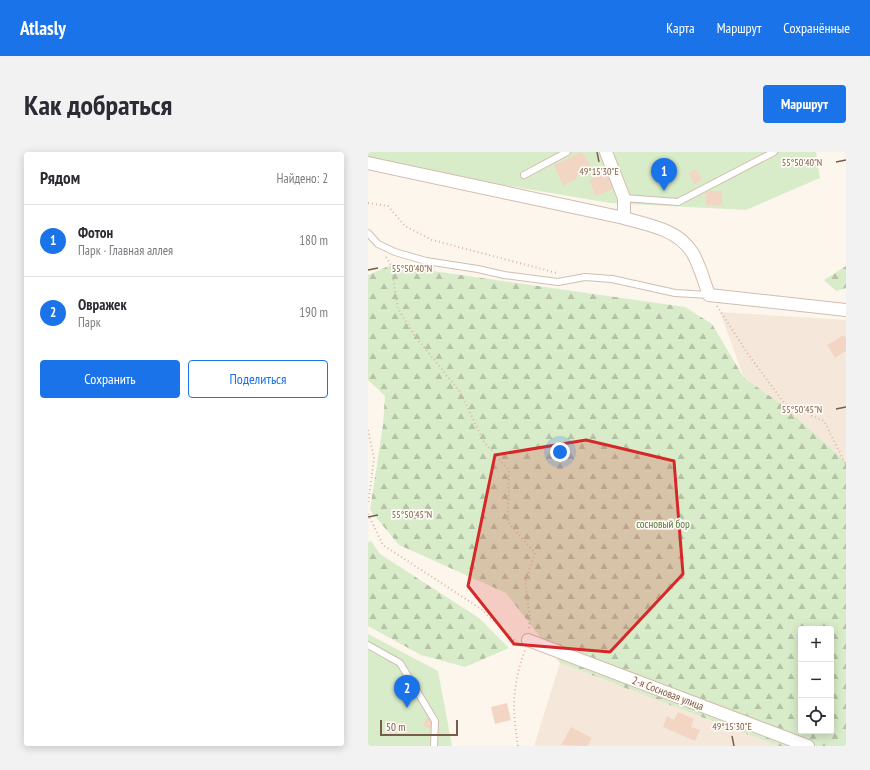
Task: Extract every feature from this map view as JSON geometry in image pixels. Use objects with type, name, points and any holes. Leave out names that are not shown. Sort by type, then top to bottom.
[{"type":"street","points":[[606,152],[624,198],[624,218]]},
{"type":"street","points":[[368,163],[624,218],[665,229],[692,252],[709,295],[846,310]]},
{"type":"street","name":"2-я Сосновая улица","points":[[526,645],[808,746]]},
{"type":"lane","points":[[524,175],[567,152]]},
{"type":"lane","points":[[624,198],[678,202],[774,152]]},
{"type":"lane","points":[[368,233],[378,244],[395,252],[426,261],[478,269],[504,276],[558,282],[585,277],[612,279],[675,293],[709,295]]},
{"type":"lane","points":[[368,645],[400,663],[435,720],[434,746]]},
{"type":"path","points":[[368,203],[388,206],[405,226],[432,240],[554,271],[569,280]]},
{"type":"path","points":[[378,244],[391,265],[398,309],[416,336],[460,392],[484,442],[509,470],[508,522],[535,553],[525,582],[530,617],[526,645],[514,686],[514,720],[518,746]]},
{"type":"path","points":[[709,295],[748,354],[786,404],[824,420],[846,465]]},
{"type":"path","points":[[368,430],[374,458],[368,505]]},
{"type":"path","points":[[368,514],[383,546],[481,609],[526,645]]},
{"type":"highlighted area","points":[[586,440],[674,461],[683,574],[610,652],[514,644],[468,586],[495,455]]},
{"type":"shaded area","points":[[720,312],[846,320],[846,462],[783,405],[744,378]]},
{"type":"shaded area","points":[[560,663],[778,746],[534,746]]},
{"type":"green space","points":[[368,152],[816,152],[820,178],[746,210],[610,203],[368,162]]},
{"type":"green space","name":"сосновый бор","points":[[391,265],[685,307],[712,324],[744,378],[783,405],[846,462],[846,746],[778,746],[560,663],[506,593],[399,545],[370,510],[383,425],[385,396],[368,380],[368,275]]},
{"type":"green space","points":[[846,266],[846,288],[836,291],[824,280]]},
{"type":"green space","points":[[371,541],[380,554],[479,618],[509,648],[465,667],[421,655],[368,626],[368,542]]},
{"type":"green space","points":[[368,634],[438,671],[452,746],[368,746]]},
{"type":"building","points":[[582,152],[590,165],[585,167],[587,171],[576,176],[577,179],[563,186],[554,165]]},
{"type":"building","points":[[696,169],[702,180],[694,184],[689,173]]},
{"type":"building","points":[[607,172],[614,188],[596,196],[589,180]]},
{"type":"building","points":[[706,191],[722,191],[722,205],[706,205]]},
{"type":"building","points":[[844,335],[846,338],[846,351],[835,358],[827,345]]},
{"type":"building","points":[[507,703],[511,720],[495,724],[491,707]]},
{"type":"building","points":[[678,712],[694,719],[691,727],[700,730],[695,741],[663,727],[667,716],[674,720]]},
{"type":"building","points":[[427,717],[435,720],[431,729],[423,726]]},
{"type":"building","points":[[571,727],[592,738],[587,746],[561,745]]},
{"type":"place","name":"Фотон","points":[[664,191]]},
{"type":"place","name":"Овражек","points":[[407,708]]}]
